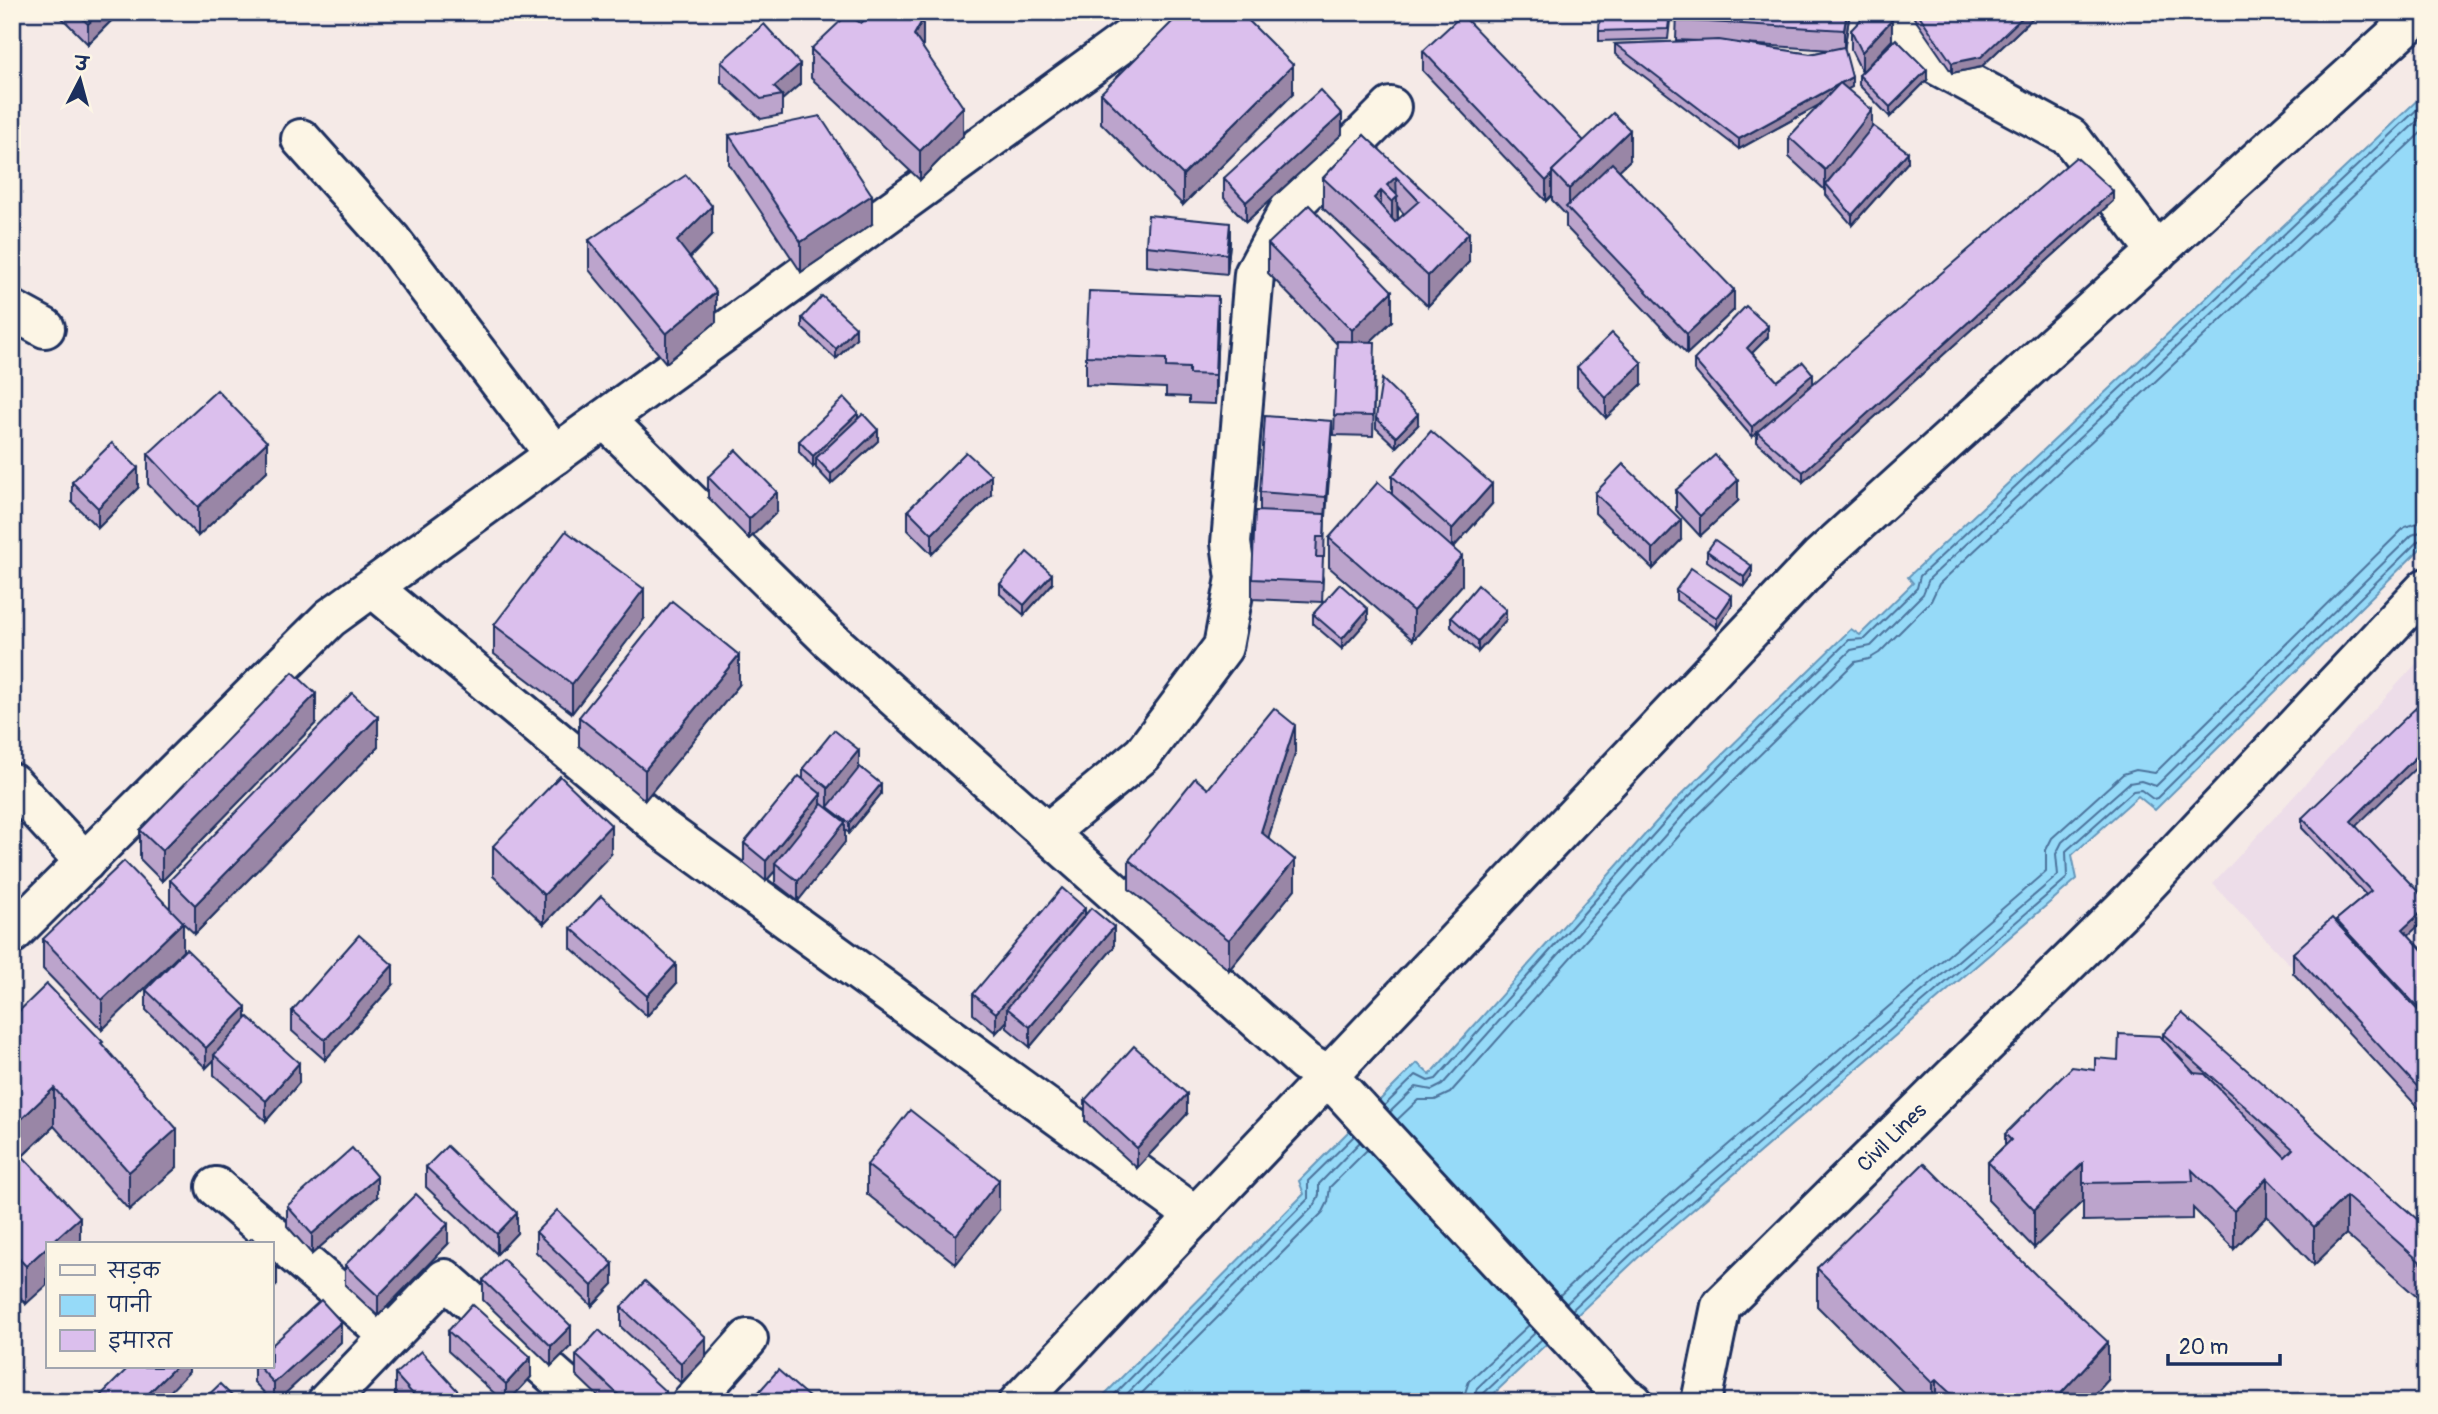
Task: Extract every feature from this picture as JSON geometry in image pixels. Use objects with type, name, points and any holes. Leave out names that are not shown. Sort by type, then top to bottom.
[{"type":"street","points":[[12,934],[330,618],[1165,12]]},
{"type":"street","points":[[1897,12],[1924,58],[2070,137],[2157,252]]},
{"type":"street","points":[[1019,1402],[1196,1216],[1338,1088],[1820,557],[2421,12]]},
{"type":"street","points":[[1047,832],[1143,754],[1223,647],[1236,578],[1231,543],[1254,274],[1290,208],[1391,107]]},
{"type":"street","points":[[301,139],[392,241],[555,455]]},
{"type":"street","points":[[12,310],[45,328]]},
{"type":"street","points":[[605,419],[829,639],[1305,1062],[1338,1088],[1628,1399]]},
{"type":"street","points":[[373,588],[664,830],[1196,1216]]},
{"type":"street","name":"Civil Lines","points":[[1701,1402],[1721,1306],[2132,900],[2426,589]]},
{"type":"street","points":[[12,782],[85,862]]},
{"type":"street","points":[[216,1187],[390,1336]]},
{"type":"street","points":[[327,1402],[444,1279],[584,1402]]},
{"type":"street","points":[[692,1402],[748,1339]]},
{"type":"shaded area","points":[[2426,653],[2426,1108],[2213,884]]},
{"type":"water","points":[[2426,92],[2426,543],[2155,810],[2138,796],[2072,855],[2077,879],[1645,1251],[1485,1402],[1097,1402],[1304,1194],[1299,1181],[1417,1063],[1430,1075],[1674,802],[1851,629],[1860,635],[1913,583],[1908,577]]},
{"type":"building","points":[[76,12],[99,12],[88,24]]},
{"type":"building","points":[[874,12],[898,12],[900,15],[904,12],[918,12],[923,19],[914,35],[963,107],[920,151],[811,49],[847,15],[861,23]]},
{"type":"building","points":[[1182,12],[1240,12],[1293,65],[1183,175],[1101,93]]},
{"type":"building","points":[[1600,12],[1670,12],[1668,29],[1599,31]]},
{"type":"building","points":[[1677,12],[1847,12],[1844,30],[1676,20]]},
{"type":"building","points":[[1868,12],[1884,12],[1892,20],[1862,52],[1851,30]]},
{"type":"building","points":[[1917,12],[2028,12],[1981,57],[1952,63]]},
{"type":"building","points":[[1462,15],[1584,141],[1552,171],[1546,181],[1423,51]]},
{"type":"building","points":[[764,24],[800,64],[774,87],[782,95],[761,99],[721,62]]},
{"type":"building","points":[[1896,39],[1927,70],[1890,107],[1859,75]]},
{"type":"building","points":[[1719,40],[1810,54],[1844,47],[1852,77],[1739,139],[1615,44]]},
{"type":"building","points":[[1840,83],[1872,110],[1825,170],[1789,137]]},
{"type":"building","points":[[1320,90],[1342,114],[1246,202],[1224,178]]},
{"type":"building","points":[[1613,113],[1630,130],[1569,189],[1552,171]]},
{"type":"building","points":[[820,116],[872,195],[801,242],[729,135]]},
{"type":"building","points":[[1873,126],[1908,152],[1852,215],[1826,184]]},
{"type":"building","points":[[1364,135],[1469,233],[1428,276],[1323,178]],"holes":[[[1396,177],[1419,201],[1395,222],[1374,198],[1381,191],[1392,202],[1398,196],[1387,185]]]},
{"type":"building","points":[[2076,157],[2113,191],[1803,472],[1757,432]]},
{"type":"building","points":[[1612,163],[1734,290],[1687,334],[1566,207]]},
{"type":"building","points":[[686,175],[712,206],[677,241],[716,292],[666,334],[589,240]]},
{"type":"building","points":[[1309,205],[1392,291],[1352,330],[1268,244]]},
{"type":"building","points":[[1148,215],[1230,223],[1227,254],[1146,246]]},
{"type":"building","points":[[1089,291],[1218,296],[1215,375],[1189,374],[1189,368],[1166,367],[1166,359],[1086,356]]},
{"type":"building","points":[[822,296],[856,327],[836,349],[802,318]]},
{"type":"building","points":[[1746,306],[1768,326],[1747,348],[1777,381],[1803,362],[1813,374],[1752,427],[1694,360]]},
{"type":"building","points":[[1612,333],[1642,363],[1606,398],[1577,367]]},
{"type":"building","points":[[1337,341],[1375,342],[1373,416],[1334,415]]},
{"type":"building","points":[[1382,379],[1418,414],[1396,437],[1376,418]]},
{"type":"building","points":[[217,390],[267,442],[198,507],[148,454]]},
{"type":"building","points":[[844,398],[858,413],[813,456],[799,441]]},
{"type":"building","points":[[863,414],[878,430],[831,474],[816,458]]},
{"type":"building","points":[[1265,416],[1332,421],[1326,497],[1260,492]]},
{"type":"building","points":[[1431,431],[1492,484],[1452,529],[1392,476]]},
{"type":"building","points":[[112,443],[138,468],[98,508],[72,482]]},
{"type":"building","points":[[736,450],[777,492],[749,519],[708,477]]},
{"type":"building","points":[[966,452],[991,475],[932,534],[908,510]]},
{"type":"building","points":[[1715,455],[1738,480],[1700,516],[1676,490]]},
{"type":"building","points":[[1623,464],[1681,520],[1653,549],[1595,493]]},
{"type":"building","points":[[1378,482],[1462,556],[1413,611],[1329,538]]},
{"type":"building","points":[[1255,511],[1325,514],[1324,537],[1317,537],[1316,557],[1323,557],[1322,582],[1252,579]]},
{"type":"building","points":[[566,531],[644,589],[572,684],[494,625]]},
{"type":"building","points":[[1715,540],[1752,566],[1744,577],[1707,551]]},
{"type":"building","points":[[1027,552],[1052,574],[1024,605],[1000,584]]},
{"type":"building","points":[[1691,568],[1732,596],[1717,618],[1676,590]]},
{"type":"building","points":[[1340,584],[1368,609],[1342,639],[1313,614]]},
{"type":"building","points":[[1478,585],[1506,610],[1478,641],[1451,617]]},
{"type":"building","points":[[672,601],[739,655],[645,770],[579,717]]},
{"type":"building","points":[[293,672],[316,694],[162,851],[140,830]]},
{"type":"building","points":[[352,693],[378,717],[195,905],[170,880]]},
{"type":"building","points":[[2426,698],[2426,747],[2351,821],[2426,900],[2426,908],[2403,929],[2426,954],[2426,1016],[2336,920],[2371,891],[2302,818]]},
{"type":"building","points":[[1274,708],[1295,725],[1261,832],[1295,860],[1229,940],[1129,860],[1195,778],[1208,789]]},
{"type":"building","points":[[834,730],[859,750],[828,788],[803,768]]},
{"type":"building","points":[[860,767],[881,784],[849,823],[828,807]]},
{"type":"building","points":[[560,776],[611,825],[544,895],[493,846]]},
{"type":"building","points":[[799,776],[821,794],[766,861],[744,843]]},
{"type":"building","points":[[822,804],[845,822],[798,881],[775,863]]},
{"type":"building","points":[[124,861],[183,922],[102,1000],[43,939]]},
{"type":"building","points":[[1062,888],[1085,908],[996,1013],[973,994]]},
{"type":"building","points":[[601,896],[676,964],[647,996],[571,928]]},
{"type":"building","points":[[1091,908],[1114,927],[1030,1027],[1007,1008]]},
{"type":"building","points":[[2332,918],[2426,1019],[2426,1096],[2293,953]]},
{"type":"building","points":[[359,935],[393,965],[325,1040],[292,1011]]},
{"type":"building","points":[[186,949],[246,1007],[206,1048],[146,990]]},
{"type":"building","points":[[47,984],[103,1042],[101,1043],[177,1129],[129,1172],[54,1088],[12,1128],[12,1018]]},
{"type":"building","points":[[2182,1013],[2426,1227],[2426,1267],[2346,1196],[2314,1227],[2267,1178],[2234,1211],[2192,1170],[2193,1181],[2083,1183],[2083,1163],[2034,1210],[1988,1162],[2011,1140],[2005,1134],[2072,1067],[2095,1070],[2095,1058],[2118,1060],[2119,1034],[2160,1036],[2194,1073],[2205,1074],[2285,1157],[2293,1149],[2163,1034]]},
{"type":"building","points":[[248,1017],[299,1063],[266,1101],[214,1055]]},
{"type":"building","points":[[1134,1046],[1187,1094],[1137,1148],[1085,1100]]},
{"type":"building","points":[[910,1110],[999,1180],[956,1235],[867,1165]]},
{"type":"building","points":[[12,1145],[80,1217],[52,1242],[46,1242],[46,1248],[26,1266],[12,1251]]},
{"type":"building","points":[[447,1146],[517,1213],[497,1234],[426,1167]]},
{"type":"building","points":[[352,1148],[377,1177],[312,1234],[287,1206]]},
{"type":"building","points":[[1924,1163],[2036,1275],[2108,1342],[2053,1402],[1960,1402],[1936,1380],[1932,1383],[1817,1268]]},
{"type":"building","points":[[416,1194],[448,1224],[378,1296],[345,1265]]},
{"type":"building","points":[[557,1210],[613,1264],[592,1286],[536,1232]]},
{"type":"building","points":[[503,1259],[571,1326],[551,1346],[483,1280]]},
{"type":"building","points":[[645,1281],[706,1337],[681,1363],[621,1307]]},
{"type":"building","points":[[321,1300],[341,1322],[274,1383],[260,1368],[273,1368],[273,1344]]},
{"type":"building","points":[[472,1304],[531,1357],[506,1384],[448,1331]]},
{"type":"building","points":[[599,1330],[666,1392],[656,1402],[626,1402],[576,1355]]},
{"type":"building","points":[[421,1351],[468,1402],[420,1402],[395,1374]]},
{"type":"building","points":[[128,1368],[174,1368],[140,1402],[94,1402]]},
{"type":"building","points":[[778,1370],[810,1398],[806,1402],[750,1402]]},
{"type":"building","points":[[220,1384],[238,1402],[201,1402]]}]
